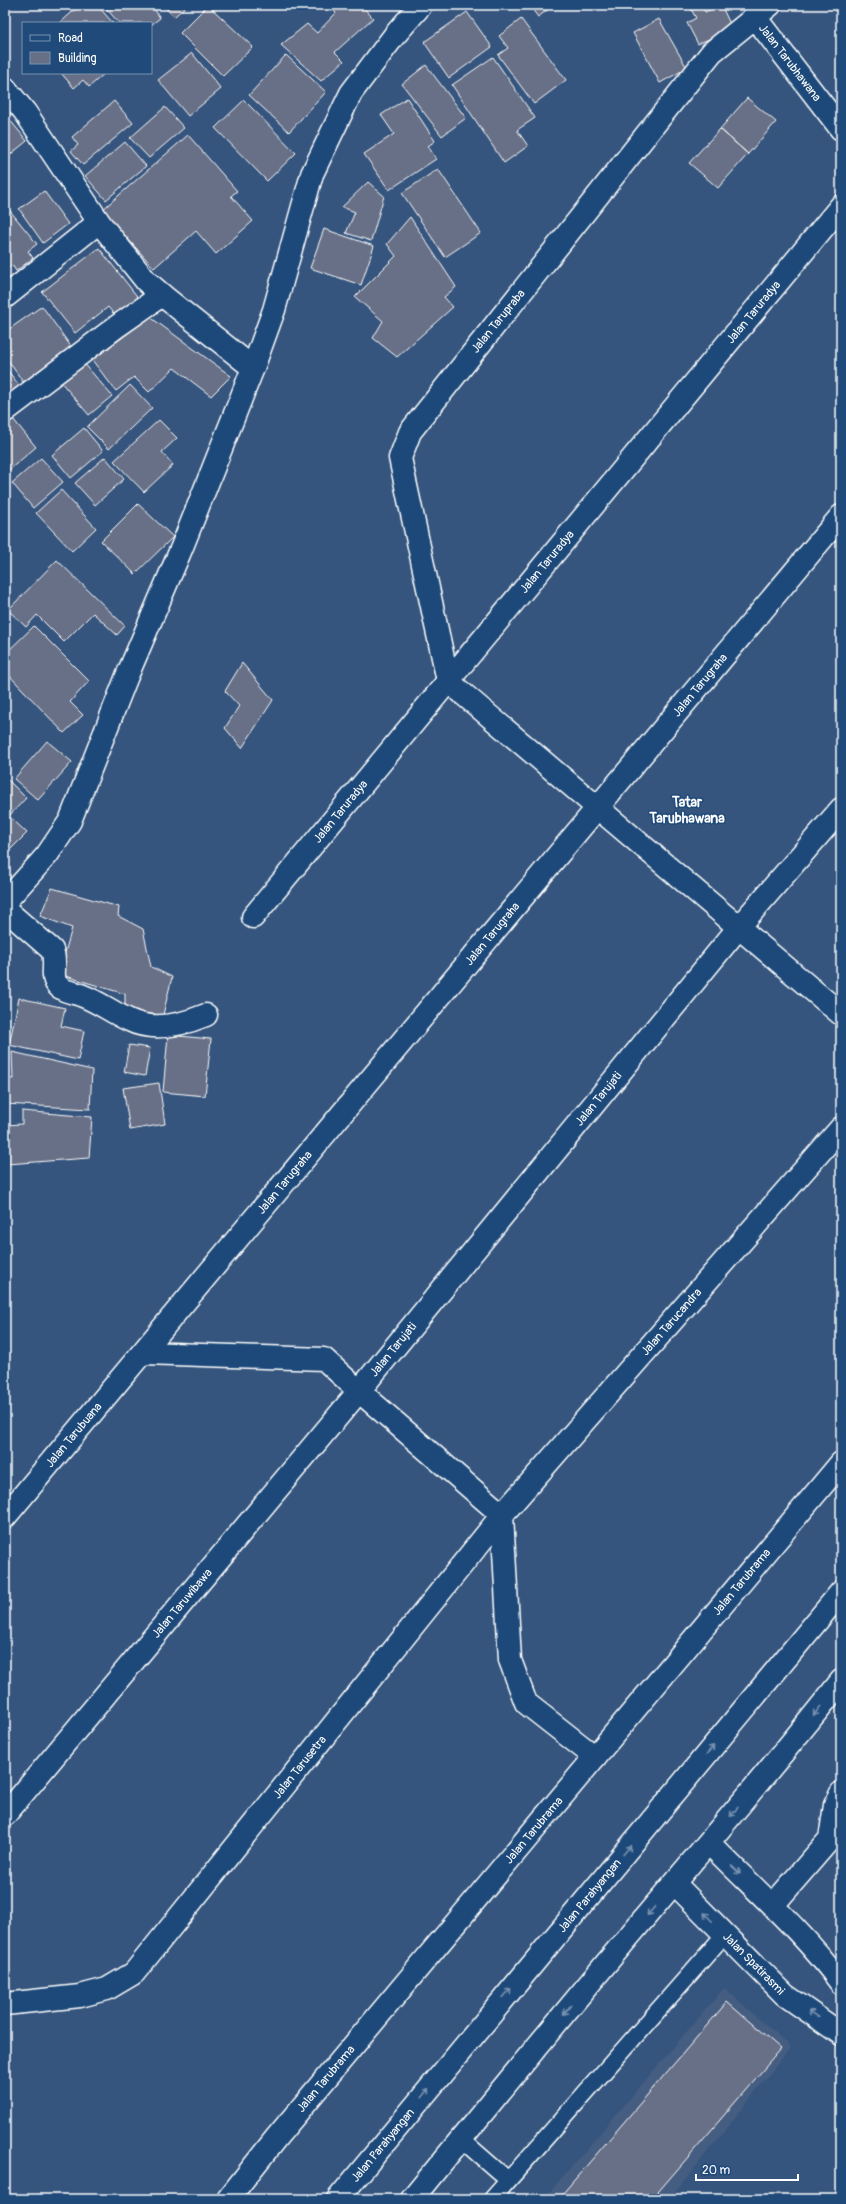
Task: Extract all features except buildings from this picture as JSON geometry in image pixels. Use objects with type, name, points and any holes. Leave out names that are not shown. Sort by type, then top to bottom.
[{"type":"street","points":[[5,902],[60,838],[70,821],[127,676],[182,547],[253,368],[274,310],[312,174],[351,93],[394,36],[421,5]]},
{"type":"street","name":"Jalan Tarubhawana","points":[[762,11],[841,129]]},
{"type":"street","name":"Jalan Tarupraba","points":[[448,681],[400,458],[410,432],[712,52],[762,11]]},
{"type":"street","points":[[5,88],[25,112],[99,222],[146,280],[162,295],[253,368]]},
{"type":"street","name":"Jalan Taruradya","points":[[253,917],[841,206]]},
{"type":"street","points":[[5,297],[99,222]]},
{"type":"street","points":[[5,411],[116,327],[162,295]]},
{"type":"street","name":"Jalan Tarugraha","points":[[144,1353],[597,807],[841,516]]},
{"type":"street","points":[[448,681],[841,1014]]},
{"type":"street","name":"Jalan Tarujati","points":[[358,1392],[739,927],[841,809]]},
{"type":"street","points":[[5,909],[52,950],[55,957],[54,979],[60,987],[83,996],[131,1021],[144,1025],[188,1022],[206,1015]]},
{"type":"street","name":"Jalan Tarucandra","points":[[502,1515],[841,1128]]},
{"type":"street","points":[[144,1353],[324,1359],[358,1392],[502,1515],[510,1660],[526,1703],[595,1757]]},
{"type":"street","name":"Jalan Tarubuana","points":[[5,1517],[144,1353]]},
{"type":"street","name":"Jalan Taruwibawa","points":[[5,1815],[358,1392]]},
{"type":"street","name":"Jalan Tarubrama","points":[[228,2199],[282,2132],[841,1462]]},
{"type":"street","name":"Jalan Tarusetra","points":[[5,2004],[80,1996],[106,1989],[134,1973],[502,1515]]},
{"type":"street","name":"Jalan Parahyangan","points":[[338,2199],[841,1592]]},
{"type":"street","points":[[412,2199],[599,1972],[709,1843],[841,1680]]},
{"type":"street","points":[[773,1905],[830,1839],[835,1805],[841,1793]]},
{"type":"street","points":[[709,1843],[773,1905],[821,1956],[841,1983]]},
{"type":"street","name":"Jalan Spatirasmi","points":[[675,1884],[785,1995],[841,2034]]},
{"type":"lane","points":[[492,2199],[725,1934]]},
{"type":"lane","points":[[461,2139],[508,2180]]},
{"type":"shaded area","points":[[724,1988],[791,2047],[670,2199],[544,2199]]},
{"type":"district","name":"Tatar Tarubhawana","points":[[687,810]]}]
